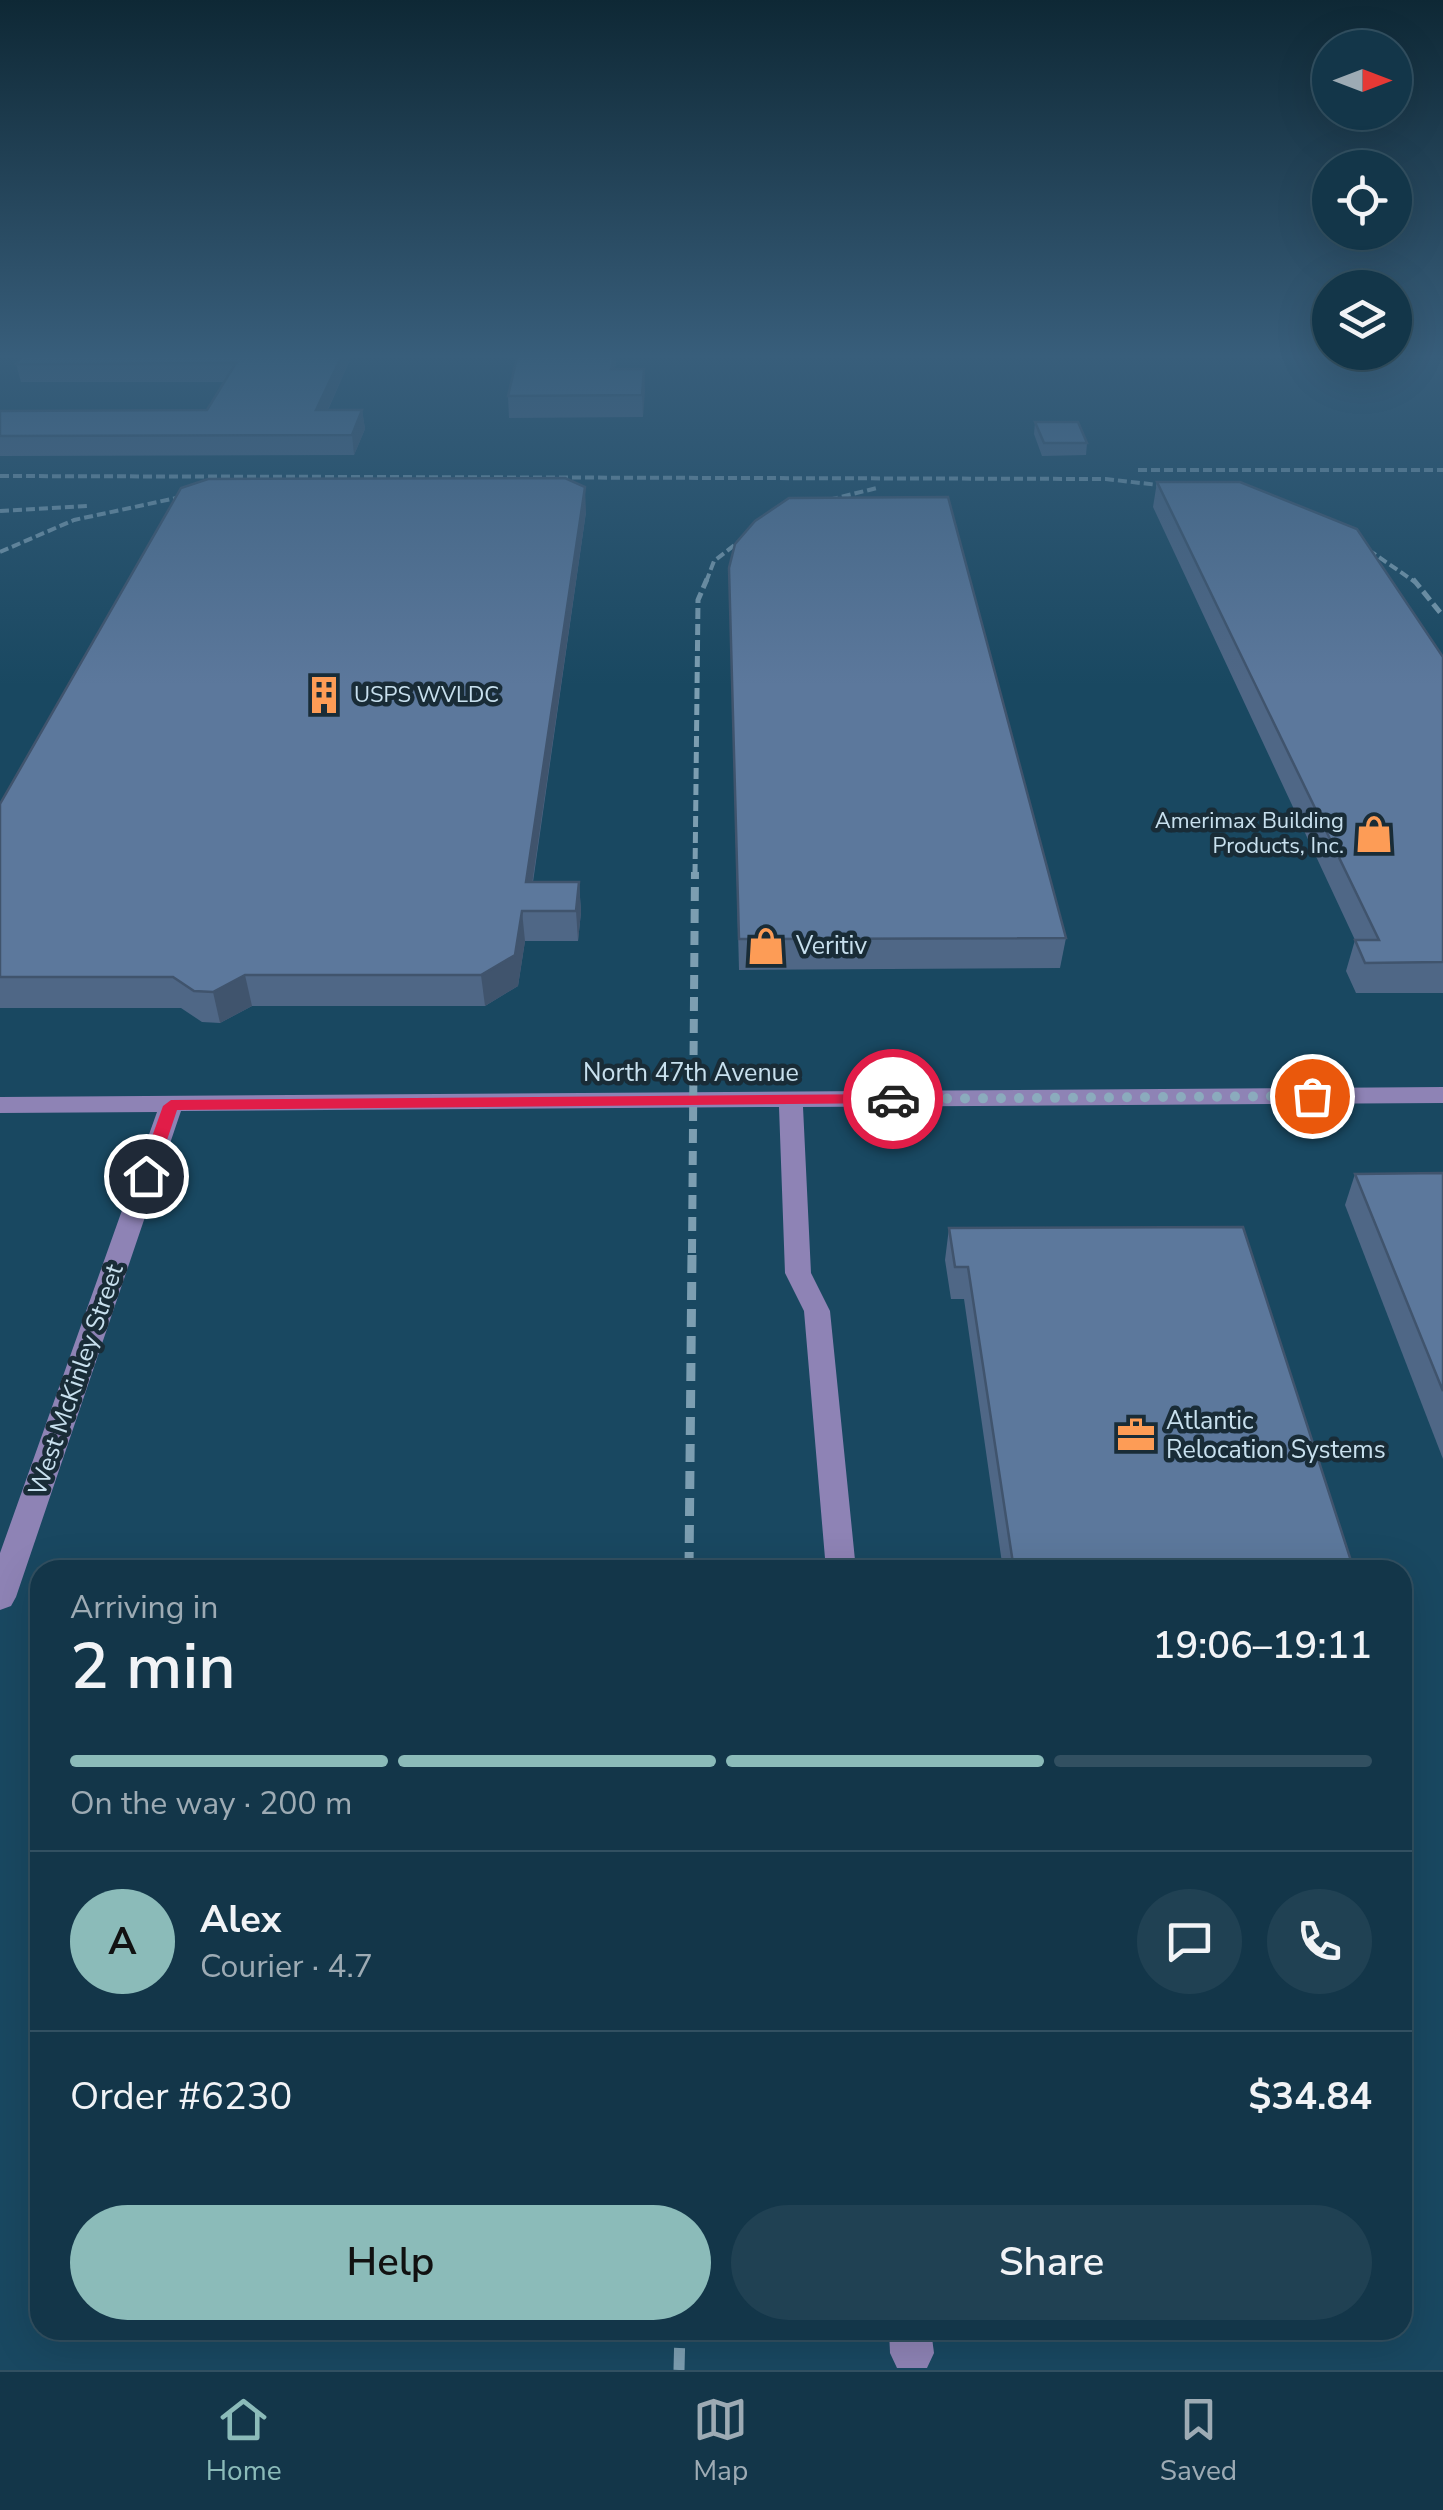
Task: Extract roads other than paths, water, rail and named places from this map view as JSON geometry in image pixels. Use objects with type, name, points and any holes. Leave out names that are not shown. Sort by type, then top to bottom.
[{"type":"street","name":"North 47th Avenue","points":[[0,1105],[1443,1095]]},
{"type":"street","points":[[791,1100],[798,1273],[817,1311],[839,1560]]},
{"type":"street","name":"West McKinley Street","points":[[0,1598],[171,1106]]},
{"type":"railway","points":[[1138,470],[1443,470]]},
{"type":"railway","points":[[0,476],[1106,479],[1184,488]]},
{"type":"railway","points":[[804,506],[877,488]]},
{"type":"railway","points":[[0,552],[74,520],[204,492]]},
{"type":"railway","points":[[0,511],[88,506]]},
{"type":"railway","points":[[706,582],[714,561],[759,526]]},
{"type":"railway","points":[[1347,535],[1415,582]]},
{"type":"railway","points":[[695,875],[698,600],[707,579]]},
{"type":"railway","points":[[1413,579],[1443,616]]},
{"type":"railway","points":[[692,1253],[695,872]]},
{"type":"railway","points":[[689,1560],[692,1251]]},
{"type":"railway","points":[[679,2370],[680,2340]]},
{"type":"place","name":"USPS WVLDC","points":[[324,695]]},
{"type":"place","name":"Amerimax Building Products, Inc.","points":[[1374,834]]},
{"type":"place","name":"Veritiv","points":[[766,946]]},
{"type":"place","name":"Atlantic Relocation Systems","points":[[1136,1435]]}]
